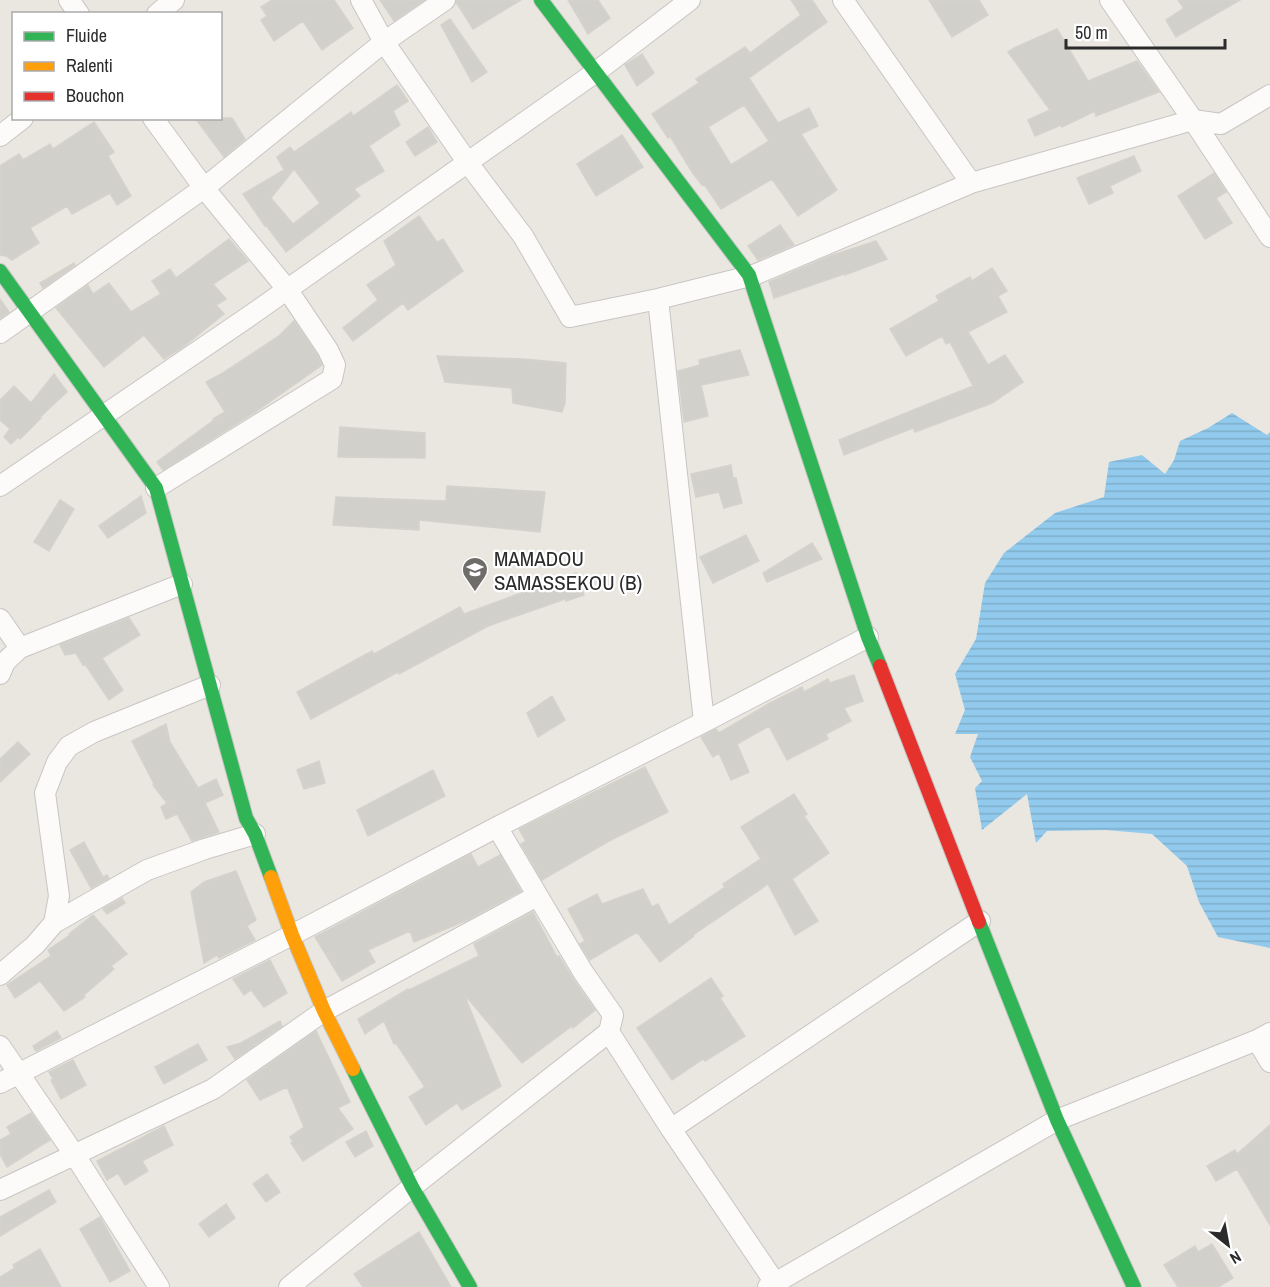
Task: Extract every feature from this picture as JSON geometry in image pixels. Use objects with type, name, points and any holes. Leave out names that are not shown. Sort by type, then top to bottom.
[{"type":"street","points":[[159,12],[174,0]]},
{"type":"street","points":[[361,0],[384,42],[468,163],[523,236],[570,317],[658,299],[754,275],[971,183],[1193,120],[1221,124],[1270,95]]},
{"type":"street","points":[[0,333],[204,188],[384,42],[445,0]]},
{"type":"street","points":[[541,0],[749,275],[868,637],[1057,1120],[1134,1287]]},
{"type":"street","points":[[0,486],[241,322],[468,163],[596,72],[690,0]]},
{"type":"street","points":[[843,0],[971,183]]},
{"type":"street","points":[[1110,0],[1270,237]]},
{"type":"street","points":[[0,136],[20,120]]},
{"type":"street","points":[[154,120],[204,188],[287,289],[335,364],[332,379],[156,488]]},
{"type":"street","points":[[0,272],[156,488],[246,818],[255,834],[292,935],[324,1011],[412,1187],[470,1287]]},
{"type":"street","points":[[658,299],[704,722]]},
{"type":"street","points":[[0,674],[5,662],[20,648],[182,584]]},
{"type":"street","points":[[0,619],[20,648]]},
{"type":"street","points":[[0,1083],[292,935],[868,637]]},
{"type":"street","points":[[54,922],[59,896],[45,794],[57,762],[69,746],[94,732],[210,685]]},
{"type":"street","points":[[290,1287],[412,1187],[609,1032],[613,1015],[583,972],[497,827]]},
{"type":"street","points":[[0,975],[35,945],[54,922],[147,870],[255,834]]},
{"type":"street","points":[[0,1190],[213,1089],[324,1011],[537,896]]},
{"type":"street","points":[[671,1129],[980,921]]},
{"type":"street","points":[[609,1032],[774,1286],[1057,1120],[1264,1037],[1270,1062]]},
{"type":"street","points":[[0,1046],[75,1154],[159,1287]]},
{"type":"water","points":[[1232,413],[1267,435],[1270,432],[1270,948],[1218,937],[1199,902],[1187,866],[1152,834],[1106,830],[1047,831],[1036,843],[1027,794],[982,830],[975,788],[982,781],[970,757],[978,734],[955,734],[965,710],[955,674],[976,639],[985,583],[1004,553],[1055,513],[1104,497],[1109,462],[1142,455],[1165,474],[1174,460],[1180,441],[1208,428]]},
{"type":"building","points":[[272,0],[334,0],[353,28],[322,50],[303,21],[274,41],[261,20],[267,16],[261,7]]},
{"type":"building","points":[[380,0],[424,0],[394,21]]},
{"type":"building","points":[[457,0],[521,0],[473,29],[456,2]]},
{"type":"building","points":[[568,0],[598,0],[610,18],[588,34]]},
{"type":"building","points":[[791,0],[812,0],[827,22],[749,78],[778,123],[809,108],[818,126],[801,134],[837,190],[798,216],[772,179],[721,209],[652,114],[699,83],[696,79],[745,47],[750,53],[801,15]],"holes":[[[744,105],[769,141],[731,165],[708,127]]]},
{"type":"building","points":[[929,0],[979,0],[988,15],[952,37]]},
{"type":"building","points":[[1178,0],[1240,0],[1176,37],[1166,20],[1184,8]]},
{"type":"building","points":[[450,19],[487,72],[472,82],[441,25]]},
{"type":"building","points":[[1057,29],[1088,81],[1137,61],[1159,92],[1096,116],[1095,111],[1062,127],[1061,125],[1035,136],[1028,120],[1050,110],[1008,52]]},
{"type":"building","points":[[642,54],[654,73],[637,86],[625,65]]},
{"type":"building","points":[[397,85],[408,101],[393,111],[400,125],[369,146],[384,171],[354,189],[360,196],[286,252],[243,194],[284,170],[277,157],[290,147],[294,152],[351,112],[353,116]],"holes":[[[294,169],[320,203],[293,224],[271,198]]]},
{"type":"building","points":[[232,118],[245,139],[224,157],[196,120]]},
{"type":"building","points":[[94,122],[114,152],[108,156],[131,196],[117,205],[110,193],[72,214],[67,206],[30,228],[39,243],[12,260],[0,255],[0,166],[19,154],[23,160],[50,144],[53,149]]},
{"type":"building","points":[[428,127],[437,142],[415,156],[406,142]]},
{"type":"building","points":[[622,135],[643,167],[596,196],[577,164]]},
{"type":"building","points":[[1134,156],[1141,171],[1110,186],[1113,193],[1089,204],[1077,178]]},
{"type":"building","points":[[1214,173],[1226,192],[1216,198],[1232,223],[1205,239],[1178,196]]},
{"type":"building","points":[[419,216],[436,241],[443,239],[463,271],[408,310],[403,303],[353,341],[343,328],[378,300],[367,285],[396,265],[384,241]]},
{"type":"building","points":[[780,225],[794,245],[758,260],[748,246]]},
{"type":"building","points":[[229,239],[248,261],[213,284],[226,299],[216,305],[224,314],[183,347],[164,359],[144,335],[104,367],[56,308],[88,285],[93,294],[109,283],[131,312],[161,294],[152,281],[170,269],[176,278]]},
{"type":"building","points":[[876,241],[887,259],[774,298],[769,282],[830,256]]},
{"type":"building","points":[[74,263],[75,265],[43,288],[40,283]]},
{"type":"building","points":[[992,268],[1007,291],[998,296],[1007,312],[968,332],[988,365],[1005,355],[1023,382],[992,403],[915,432],[913,428],[844,455],[839,440],[973,386],[950,342],[946,344],[942,336],[906,356],[890,329],[939,301],[936,296],[970,277],[972,281]]},
{"type":"building","points":[[0,299],[9,312],[0,318]]},
{"type":"building","points":[[294,321],[322,365],[254,413],[163,470],[157,462],[225,412],[206,382],[279,336]]},
{"type":"building","points":[[740,350],[749,375],[701,385],[708,416],[684,422],[678,371],[700,365],[699,360]]},
{"type":"building","points":[[437,356],[566,363],[565,403],[562,412],[513,403],[512,388],[445,382]]},
{"type":"building","points":[[54,374],[67,392],[20,439],[18,437],[11,444],[4,437],[10,429],[0,420],[0,400],[14,386],[31,403]]},
{"type":"building","points":[[340,427],[425,433],[425,458],[338,457]]},
{"type":"building","points":[[731,465],[742,503],[724,508],[719,492],[696,497],[691,474]]},
{"type":"building","points":[[447,486],[545,492],[540,532],[419,520],[419,530],[333,525],[336,497],[446,501]]},
{"type":"building","points":[[141,496],[146,513],[108,538],[99,526]]},
{"type":"building","points":[[60,500],[74,509],[49,551],[34,542]]},
{"type":"building","points":[[746,535],[759,561],[713,583],[700,557]]},
{"type":"building","points":[[812,543],[822,559],[767,582],[763,573]]},
{"type":"building","points":[[576,573],[584,595],[566,601],[565,599],[488,626],[311,719],[297,692],[372,651],[374,654],[460,607],[464,614]]},
{"type":"building","points":[[129,618],[140,635],[102,658],[123,690],[109,700],[76,653],[65,655],[60,645]]},
{"type":"building","points":[[854,675],[863,701],[844,708],[851,721],[826,734],[828,739],[787,760],[769,726],[737,744],[749,772],[731,780],[719,753],[713,757],[701,737],[716,729],[719,733],[802,687],[804,692],[828,679],[830,683]]},
{"type":"building","points":[[552,696],[565,720],[538,737],[527,713]]},
{"type":"building","points":[[166,724],[170,742],[198,788],[216,779],[223,795],[205,803],[219,832],[192,841],[177,814],[166,819],[161,807],[169,802],[169,801],[167,803],[153,785],[132,741]]},
{"type":"building","points":[[18,742],[30,754],[0,782],[0,759]]},
{"type":"building","points":[[319,761],[325,783],[304,789],[297,770]]},
{"type":"building","points":[[645,767],[668,812],[609,841],[542,880],[521,844],[526,841],[519,829]]},
{"type":"building","points":[[433,770],[445,796],[368,836],[357,810]]},
{"type":"building","points":[[794,794],[807,814],[804,816],[829,853],[792,879],[818,921],[795,935],[768,884],[693,935],[660,962],[637,932],[590,960],[580,944],[585,941],[568,909],[597,894],[602,904],[643,889],[652,907],[658,904],[669,925],[725,887],[723,884],[761,859],[741,827]]},
{"type":"building","points":[[84,842],[103,877],[107,875],[109,878],[91,888],[70,850]]},
{"type":"building","points":[[471,854],[478,867],[500,855],[521,891],[465,921],[414,942],[410,931],[368,950],[375,962],[342,981],[315,937]]},
{"type":"building","points":[[236,871],[256,920],[247,926],[255,940],[219,958],[217,955],[204,963],[191,892],[204,882]]},
{"type":"building","points":[[122,898],[125,903],[107,914],[103,909]]},
{"type":"building","points":[[533,912],[557,957],[559,956],[595,1010],[522,1063],[464,994],[501,1086],[462,1110],[457,1103],[426,1125],[409,1097],[425,1087],[396,1043],[394,1044],[384,1021],[365,1034],[358,1019],[408,989],[479,956],[474,944]]},
{"type":"building","points":[[93,915],[127,954],[111,966],[114,969],[84,995],[85,997],[64,1011],[40,981],[15,998],[7,985],[51,956],[48,950]]},
{"type":"building","points":[[270,960],[287,993],[264,1007],[251,990],[244,995],[233,979]]},
{"type":"building","points":[[711,978],[723,996],[720,998],[745,1036],[705,1061],[703,1059],[672,1080],[637,1028]]},
{"type":"building","points":[[280,1021],[282,1026],[235,1059],[227,1047],[241,1043]]},
{"type":"building","points":[[57,1031],[61,1038],[36,1051],[33,1046]]},
{"type":"building","points":[[316,1031],[350,1102],[338,1108],[353,1129],[303,1161],[291,1143],[293,1142],[290,1137],[304,1127],[287,1087],[260,1100],[247,1080]]},
{"type":"building","points":[[198,1044],[207,1060],[164,1084],[155,1067]]},
{"type":"building","points":[[73,1060],[86,1085],[61,1099],[49,1072]]},
{"type":"building","points":[[31,1113],[50,1140],[7,1167],[0,1154],[0,1140],[11,1134],[7,1127]]},
{"type":"building","points":[[1270,1125],[1270,1225],[1237,1169],[1216,1181],[1207,1166],[1235,1150],[1237,1154]]},
{"type":"building","points":[[164,1126],[173,1145],[142,1161],[148,1171],[125,1185],[118,1173],[107,1180],[97,1161]]},
{"type":"building","points":[[366,1131],[373,1146],[355,1157],[346,1142]]},
{"type":"building","points":[[267,1174],[280,1192],[266,1202],[253,1184]]},
{"type":"building","points":[[49,1190],[56,1202],[0,1236],[0,1217]]},
{"type":"building","points":[[226,1204],[235,1218],[209,1237],[199,1224]]},
{"type":"building","points":[[100,1217],[130,1271],[110,1282],[80,1229]]},
{"type":"building","points":[[419,1232],[451,1287],[363,1287],[354,1274]]},
{"type":"building","points":[[1212,1244],[1233,1278],[1218,1287],[1178,1287],[1164,1265],[1195,1246],[1198,1252]]},
{"type":"building","points":[[40,1249],[61,1287],[0,1287],[0,1277],[15,1268],[13,1265]]},
{"type":"traffic: fast","points":[[541,0],[749,275],[868,637],[880,666]]},
{"type":"traffic: fast","points":[[0,271],[156,488],[246,818],[255,834],[271,877]]},
{"type":"traffic: fast","points":[[979,922],[1057,1120],[1134,1287]]},
{"type":"traffic: fast","points":[[353,1069],[412,1187],[470,1287]]},
{"type":"traffic: slow","points":[[271,877],[292,935],[324,1011],[353,1069]]},
{"type":"traffic: jam","points":[[880,666],[979,922]]},
{"type":"place","name":"MAMADOU SAMASSEKOU (B)","points":[[475,593]]}]
